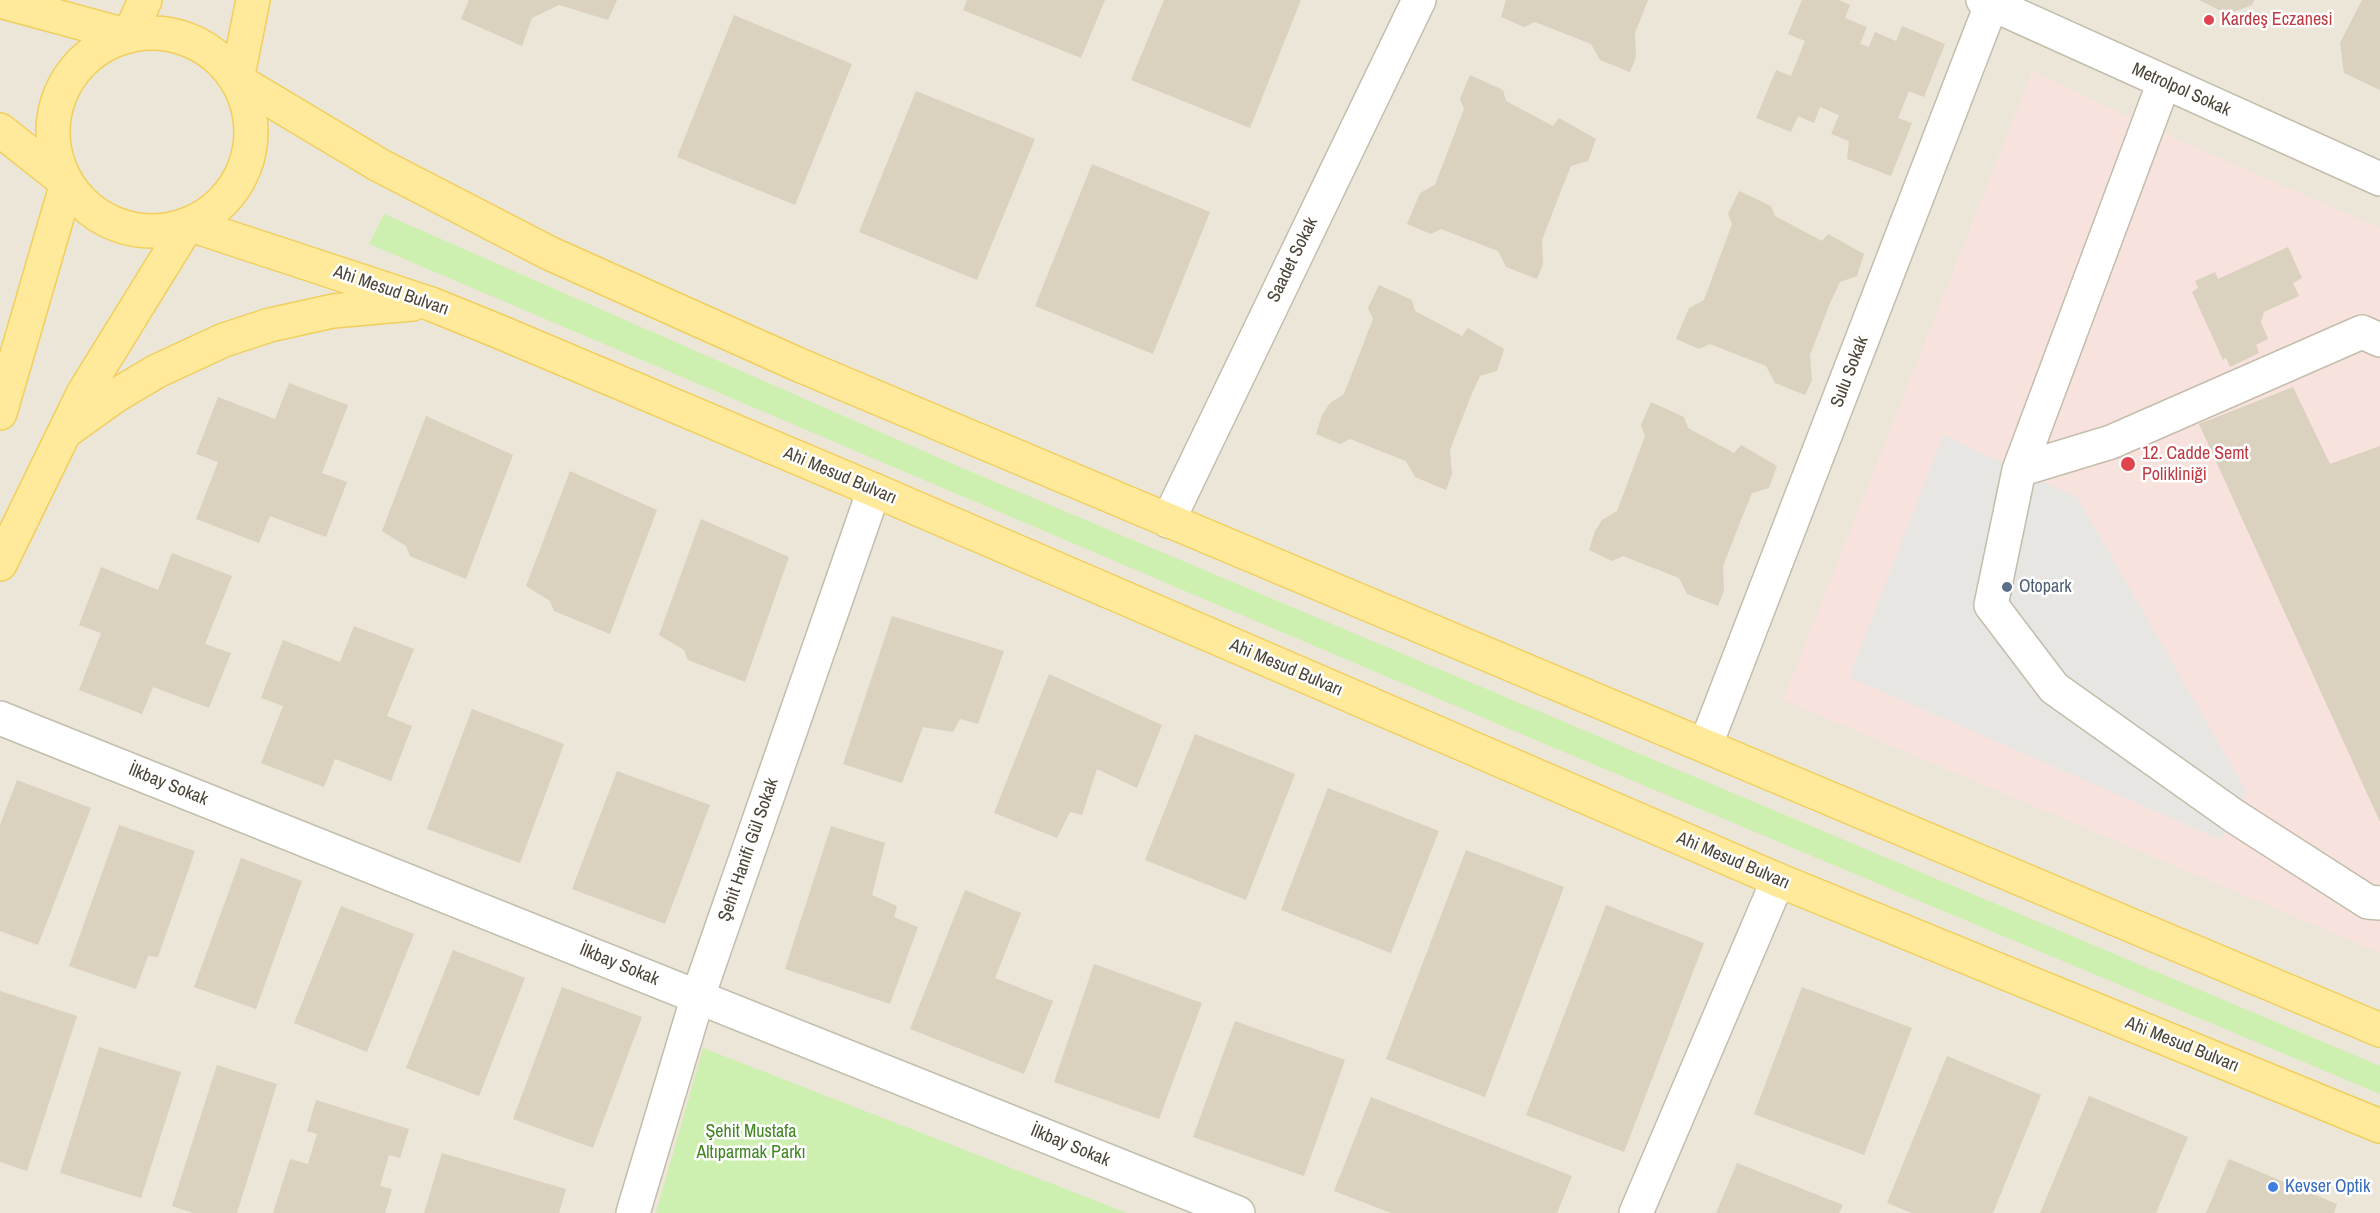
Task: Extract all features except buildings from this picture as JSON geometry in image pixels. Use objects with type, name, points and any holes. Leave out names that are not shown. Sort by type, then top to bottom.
[{"type":"main road","points":[[129,36],[145,0]]},
{"type":"main road","points":[[237,80],[253,0]]},
{"type":"main road","name":"Ahi Mesud Bulvarı","points":[[0,1],[129,36]]},
{"type":"main road","name":"Ahi Mesud Bulvarı","points":[[0,130],[67,183],[82,201],[100,215],[120,225],[143,230],[166,229],[188,224],[210,212],[228,196],[242,175],[247,159],[251,126],[247,102],[237,80],[221,61],[194,42],[178,36],[154,33],[129,36],[106,44],[87,57],[71,74],[60,94],[54,116],[53,139],[58,162],[67,183]]},
{"type":"main road","name":"Ahi Mesud Bulvarı","points":[[237,80],[378,165],[549,254],[786,359],[1168,521],[1706,744],[2380,1030]]},
{"type":"main road","points":[[2,405],[67,183]]},
{"type":"main road","points":[[0,564],[62,434],[106,355],[188,224]]},
{"type":"main road","name":"Ahi Mesud Bulvarı","points":[[188,224],[431,304],[874,490],[1778,880],[2380,1126]]},
{"type":"main road","points":[[62,434],[115,396],[157,371],[224,340],[270,325],[333,311],[431,304]]},
{"type":"main road","points":[[0,358],[2,405]]},
{"type":"street","name":"Saadet Sokak","points":[[1168,521],[1419,0]]},
{"type":"street","name":"Metrolpol Sokak","points":[[1989,1],[2380,179]]},
{"type":"street","name":"Sulu Sokak","points":[[1706,744],[1989,1]]},
{"type":"street","points":[[2164,82],[2019,470],[1991,605],[2054,688],[2234,816],[2368,902],[2380,903]]},
{"type":"street","points":[[2019,470],[2111,442],[2362,332],[2380,340]]},
{"type":"street","name":"Şehit Hanifi Gül Sokak","points":[[633,1213],[698,996],[874,490]]},
{"type":"street","name":"İlkbay Sokak","points":[[0,718],[1238,1213]]},
{"type":"street","points":[[1636,1213],[1778,880]]},
{"type":"shaded area","points":[[0,0],[2380,0],[2380,1213],[0,1213]]},
{"type":"shaded area","name":"12. Cadde Semt Polikliniği","points":[[2032,71],[2172,137],[2380,228],[2380,953],[1783,700]]},
{"type":"shaded area","name":"Otopark","points":[[1943,435],[2077,497],[2247,792],[2221,840],[1849,677]]},
{"type":"green space","points":[[384,214],[955,465],[2380,1066],[2380,1094],[1557,749],[369,244]]},
{"type":"green space","name":"Şehit Mustafa Altıparmak Parkı","points":[[703,1048],[1127,1213],[656,1213]]},
{"type":"place","name":"Kardeş Eczanesi","points":[[2209,20]]},
{"type":"place","name":"12. Cadde Semt Polikliniği","points":[[2128,464]]},
{"type":"place","name":"Otopark","points":[[2007,587]]},
{"type":"place","name":"Kevser Optik","points":[[2273,1187]]}]
